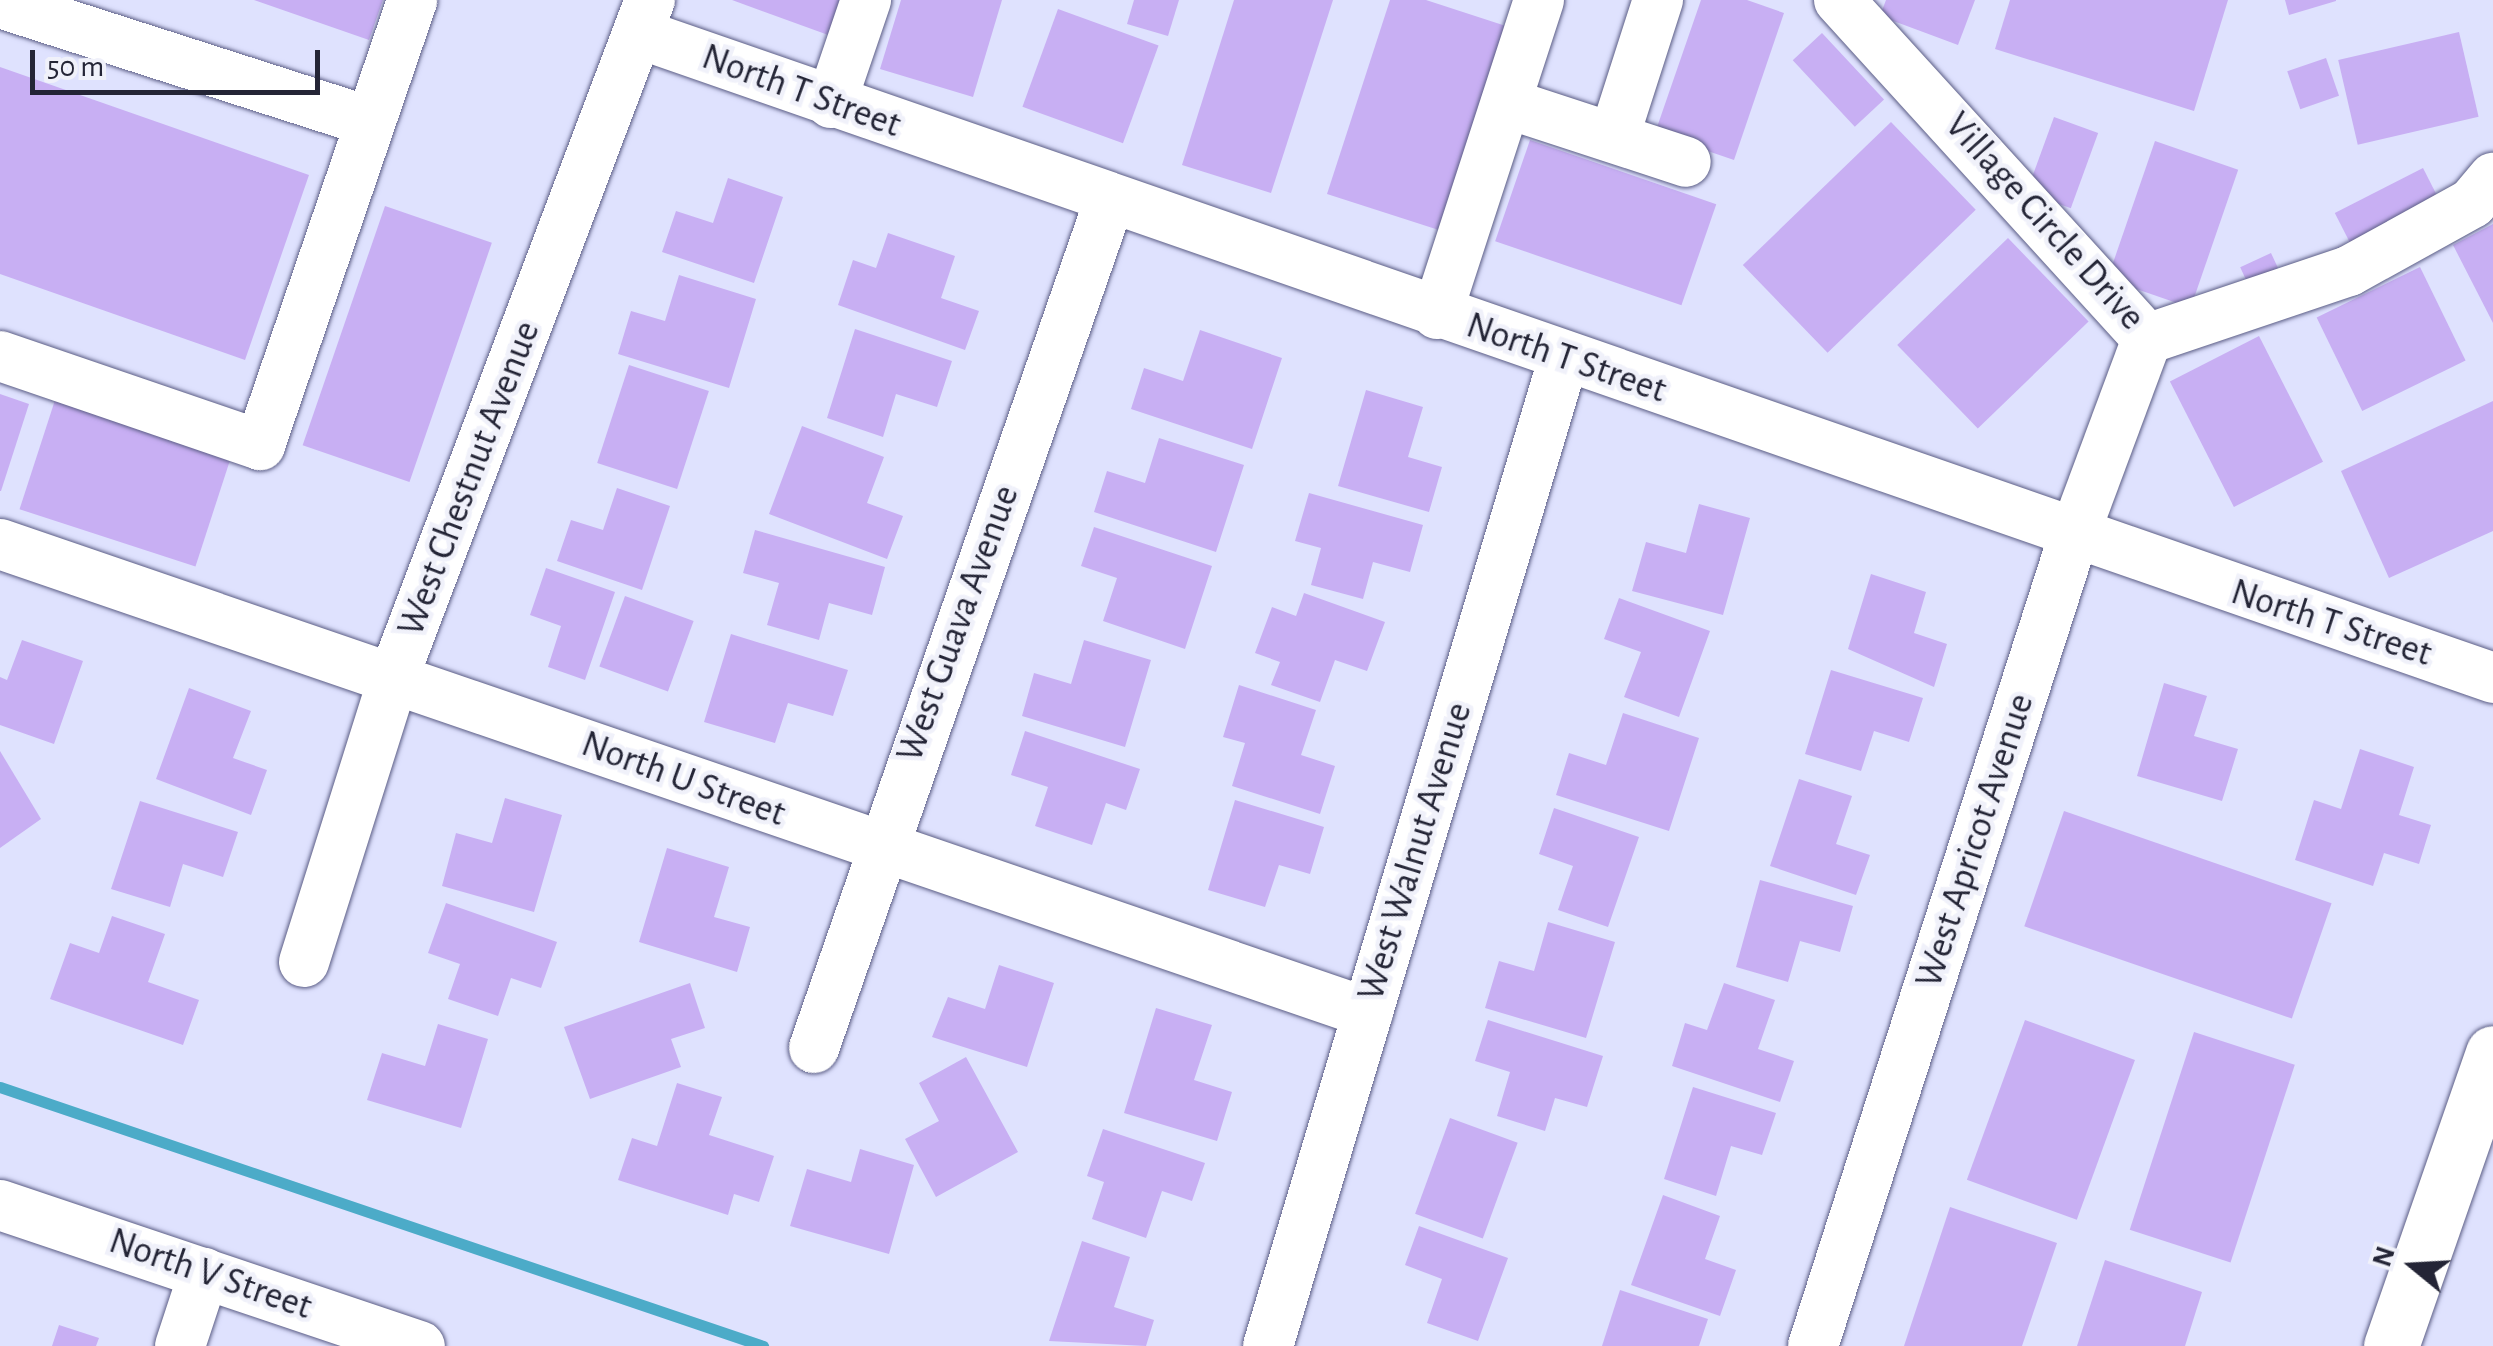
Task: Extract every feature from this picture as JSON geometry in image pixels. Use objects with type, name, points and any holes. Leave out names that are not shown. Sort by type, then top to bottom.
[{"type":"main road","points":[[2390,1346],[2493,1053]]},
{"type":"street","points":[[0,356],[260,445],[412,0]]},
{"type":"street","points":[[832,103],[866,0]]},
{"type":"street","points":[[1436,314],[1539,0]]},
{"type":"street","points":[[1614,136],[1658,0]]},
{"type":"street","name":"Village Circle Drive","points":[[1839,0],[2147,340],[2349,271],[2472,204],[2493,178]]},
{"type":"street","points":[[0,3],[370,122]]},
{"type":"street","name":"North T Street","points":[[645,17],[832,103],[1108,202],[2073,538],[2493,678]]},
{"type":"street","name":"West Chestnut Avenue","points":[[304,962],[394,676],[645,17]]},
{"type":"street","points":[[1506,102],[1686,162]]},
{"type":"street","name":"West Guava Avenue","points":[[814,1048],[878,851],[1108,202]]},
{"type":"street","name":"West Apricot Avenue","points":[[1814,1346],[2073,538],[2147,340]]},
{"type":"street","name":"West Walnut Avenue","points":[[1268,1346],[1564,358]]},
{"type":"street","name":"North U Street","points":[[0,544],[394,676],[878,851],[1368,1013]]},
{"type":"street","name":"North V Street","points":[[0,1205],[420,1346]]},
{"type":"street","points":[[180,1346],[204,1273]]},
{"type":"building","points":[[254,0],[383,0],[369,40]]},
{"type":"building","points":[[732,0],[844,0],[831,36]]},
{"type":"building","points":[[901,0],[1002,0],[973,97],[880,69]]},
{"type":"building","points":[[1134,0],[1179,0],[1168,36],[1127,24]]},
{"type":"building","points":[[1234,0],[1333,0],[1271,193],[1182,165]]},
{"type":"building","points":[[1390,0],[1426,0],[1512,28],[1445,232],[1327,194]]},
{"type":"building","points":[[1701,0],[1747,0],[1784,13],[1734,160],[1655,133]]},
{"type":"building","points":[[1886,0],[1975,0],[1958,45],[1880,16]]},
{"type":"building","points":[[2010,0],[2228,0],[2194,111],[1995,49]]},
{"type":"building","points":[[2285,0],[2336,0],[2336,1],[2289,15]]},
{"type":"building","points":[[1058,9],[1159,46],[1123,143],[1022,107]]},
{"type":"building","points":[[2459,32],[2479,117],[2358,145],[2338,60]]},
{"type":"building","points":[[1822,33],[1884,100],[1855,127],[1793,60]]},
{"type":"building","points":[[2326,58],[2339,96],[2300,109],[2287,71]]},
{"type":"building","points":[[0,67],[309,175],[245,360],[0,274]]},
{"type":"building","points":[[2054,117],[2098,133],[2071,208],[2027,192]]},
{"type":"building","points":[[1891,122],[1976,210],[1828,353],[1743,265]]},
{"type":"building","points":[[1530,140],[1716,204],[1681,305],[1495,241]]},
{"type":"building","points":[[2155,141],[2238,170],[2191,308],[2107,279]]},
{"type":"building","points":[[2423,168],[2444,210],[2356,255],[2335,213]]},
{"type":"building","points":[[728,178],[783,197],[754,283],[662,252],[676,211],[713,223]]},
{"type":"building","points":[[385,206],[492,243],[409,482],[303,445]]},
{"type":"building","points":[[2493,224],[2493,323],[2453,245]]},
{"type":"building","points":[[888,233],[955,256],[941,298],[979,311],[965,350],[838,305],[853,260],[876,268]]},
{"type":"building","points":[[2008,238],[2089,321],[1978,428],[1897,345]]},
{"type":"building","points":[[2271,253],[2287,287],[2256,302],[2240,267]]},
{"type":"building","points":[[2420,267],[2466,360],[2362,411],[2317,317]]},
{"type":"building","points":[[679,275],[756,299],[729,388],[618,354],[631,311],[665,321]]},
{"type":"building","points":[[855,329],[952,361],[937,407],[896,394],[883,437],[827,418]]},
{"type":"building","points":[[1200,330],[1282,358],[1252,449],[1131,409],[1144,368],[1183,381]]},
{"type":"building","points":[[2259,336],[2323,462],[2234,507],[2170,381]]},
{"type":"building","points":[[629,365],[709,391],[677,489],[597,463]]},
{"type":"building","points":[[1366,390],[1423,407],[1408,457],[1442,467],[1429,512],[1338,486]]},
{"type":"building","points":[[0,394],[29,404],[1,491],[0,491]]},
{"type":"building","points":[[56,397],[232,454],[195,566],[20,509]]},
{"type":"building","points":[[2493,401],[2493,531],[2389,578],[2341,471]]},
{"type":"building","points":[[802,426],[884,457],[867,503],[903,516],[887,559],[769,514]]},
{"type":"building","points":[[1159,438],[1244,465],[1216,552],[1094,512],[1107,471],[1145,483]]},
{"type":"building","points":[[617,488],[670,506],[642,590],[557,561],[571,520],[603,530]]},
{"type":"building","points":[[1309,493],[1423,525],[1410,572],[1373,562],[1363,599],[1311,585],[1321,548],[1295,541]]},
{"type":"building","points":[[1699,504],[1750,518],[1723,615],[1632,591],[1646,542],[1686,553]]},
{"type":"building","points":[[1094,527],[1212,566],[1185,649],[1103,621],[1117,578],[1081,566]]},
{"type":"building","points":[[755,530],[885,567],[872,615],[829,603],[819,640],[767,625],[779,583],[743,573]]},
{"type":"building","points":[[546,568],[615,592],[585,680],[548,667],[561,626],[530,615]]},
{"type":"building","points":[[1871,574],[1926,592],[1914,633],[1947,644],[1934,687],[1848,649]]},
{"type":"building","points":[[1304,593],[1385,622],[1367,671],[1335,660],[1320,702],[1271,685],[1280,662],[1255,653],[1272,607],[1296,616]]},
{"type":"building","points":[[625,596],[694,621],[668,691],[599,666]]},
{"type":"building","points":[[1619,598],[1710,631],[1679,717],[1624,697],[1641,652],[1604,639]]},
{"type":"building","points":[[731,634],[848,670],[833,716],[788,703],[775,743],[704,722]]},
{"type":"building","points":[[22,640],[83,661],[54,744],[0,725],[0,677],[7,680]]},
{"type":"building","points":[[1084,640],[1151,660],[1125,747],[1022,716],[1034,673],[1071,684]]},
{"type":"building","points":[[1831,670],[1923,698],[1909,742],[1874,731],[1861,771],[1805,754]]},
{"type":"building","points":[[2164,683],[2207,696],[2194,736],[2238,749],[2222,801],[2137,776]]},
{"type":"building","points":[[1239,685],[1316,710],[1301,755],[1335,766],[1320,814],[1232,786],[1245,743],[1223,737]]},
{"type":"building","points":[[189,688],[251,711],[233,758],[267,770],[251,815],[156,779]]},
{"type":"building","points":[[1623,713],[1699,738],[1669,831],[1556,795],[1569,753],[1606,765]]},
{"type":"building","points":[[1025,731],[1140,769],[1126,810],[1106,803],[1092,845],[1035,826],[1048,787],[1011,775]]},
{"type":"building","points":[[2360,749],[2414,767],[2399,815],[2431,825],[2419,864],[2384,853],[2373,886],[2295,860],[2314,800],[2341,809]]},
{"type":"building","points":[[0,751],[41,819],[0,848]]},
{"type":"building","points":[[1799,779],[1852,796],[1836,844],[1870,855],[1856,895],[1770,866]]},
{"type":"building","points":[[505,798],[562,815],[534,912],[442,886],[456,833],[492,843]]},
{"type":"building","points":[[1235,800],[1324,827],[1310,874],[1279,865],[1265,907],[1208,890]]},
{"type":"building","points":[[140,801],[238,832],[223,877],[183,864],[170,907],[111,889]]},
{"type":"building","points":[[1554,808],[1639,837],[1608,927],[1558,910],[1573,866],[1539,854]]},
{"type":"building","points":[[2064,811],[2332,903],[2292,1018],[2024,926]]},
{"type":"building","points":[[667,848],[729,867],[714,917],[750,927],[737,972],[639,942]]},
{"type":"building","points":[[1760,880],[1853,906],[1840,952],[1800,941],[1788,982],[1736,967]]},
{"type":"building","points":[[446,903],[557,942],[541,988],[511,978],[498,1016],[448,999],[460,964],[428,953]]},
{"type":"building","points":[[112,916],[165,934],[148,982],[199,1000],[183,1045],[50,999],[70,943],[99,953]]},
{"type":"building","points":[[1548,922],[1615,942],[1586,1038],[1485,1008],[1499,961],[1534,971]]},
{"type":"building","points":[[999,965],[1054,983],[1027,1067],[932,1037],[948,997],[985,1009]]},
{"type":"building","points":[[690,983],[705,1028],[671,1039],[681,1067],[590,1099],[564,1027]]},
{"type":"building","points":[[1724,983],[1775,1000],[1758,1049],[1794,1061],[1780,1102],[1672,1066],[1685,1023],[1707,1030]]},
{"type":"building","points":[[1156,1008],[1212,1025],[1194,1080],[1232,1092],[1217,1141],[1124,1113]]},
{"type":"building","points":[[1488,1020],[1603,1056],[1587,1107],[1555,1098],[1545,1131],[1497,1116],[1510,1072],[1475,1061]]},
{"type":"building","points":[[2025,1020],[2135,1060],[2077,1220],[1967,1180]]},
{"type":"building","points":[[438,1024],[488,1039],[461,1128],[367,1100],[382,1053],[425,1066]]},
{"type":"building","points":[[2194,1032],[2295,1065],[2231,1263],[2130,1230]]},
{"type":"building","points":[[966,1057],[1018,1152],[936,1197],[905,1139],[939,1121],[919,1083]]},
{"type":"building","points":[[677,1083],[722,1097],[709,1135],[774,1156],[759,1202],[734,1194],[728,1215],[618,1180],[632,1138],[657,1146]]},
{"type":"building","points":[[1693,1087],[1776,1113],[1762,1155],[1731,1146],[1716,1196],[1664,1179]]},
{"type":"building","points":[[1450,1118],[1518,1143],[1483,1238],[1415,1214]]},
{"type":"building","points":[[1103,1129],[1205,1163],[1192,1201],[1162,1191],[1146,1238],[1092,1219],[1104,1182],[1087,1176]]},
{"type":"building","points":[[860,1149],[914,1165],[889,1254],[790,1226],[807,1169],[851,1182]]},
{"type":"building","points":[[1663,1195],[1720,1216],[1705,1259],[1736,1270],[1720,1316],[1631,1285]]},
{"type":"building","points":[[1950,1207],[2057,1243],[2022,1346],[1904,1346]]},
{"type":"building","points":[[1419,1226],[1508,1258],[1478,1341],[1427,1323],[1442,1279],[1405,1265]]},
{"type":"building","points":[[1082,1241],[1130,1257],[1114,1307],[1154,1320],[1146,1346],[1049,1341]]},
{"type":"building","points":[[2105,1260],[2202,1292],[2185,1346],[2077,1346]]},
{"type":"building","points":[[1620,1290],[1708,1319],[1699,1346],[1602,1346]]},
{"type":"building","points":[[59,1325],[99,1338],[96,1346],[52,1346]]},
{"type":"waterway","points":[[0,1087],[763,1346]]}]
